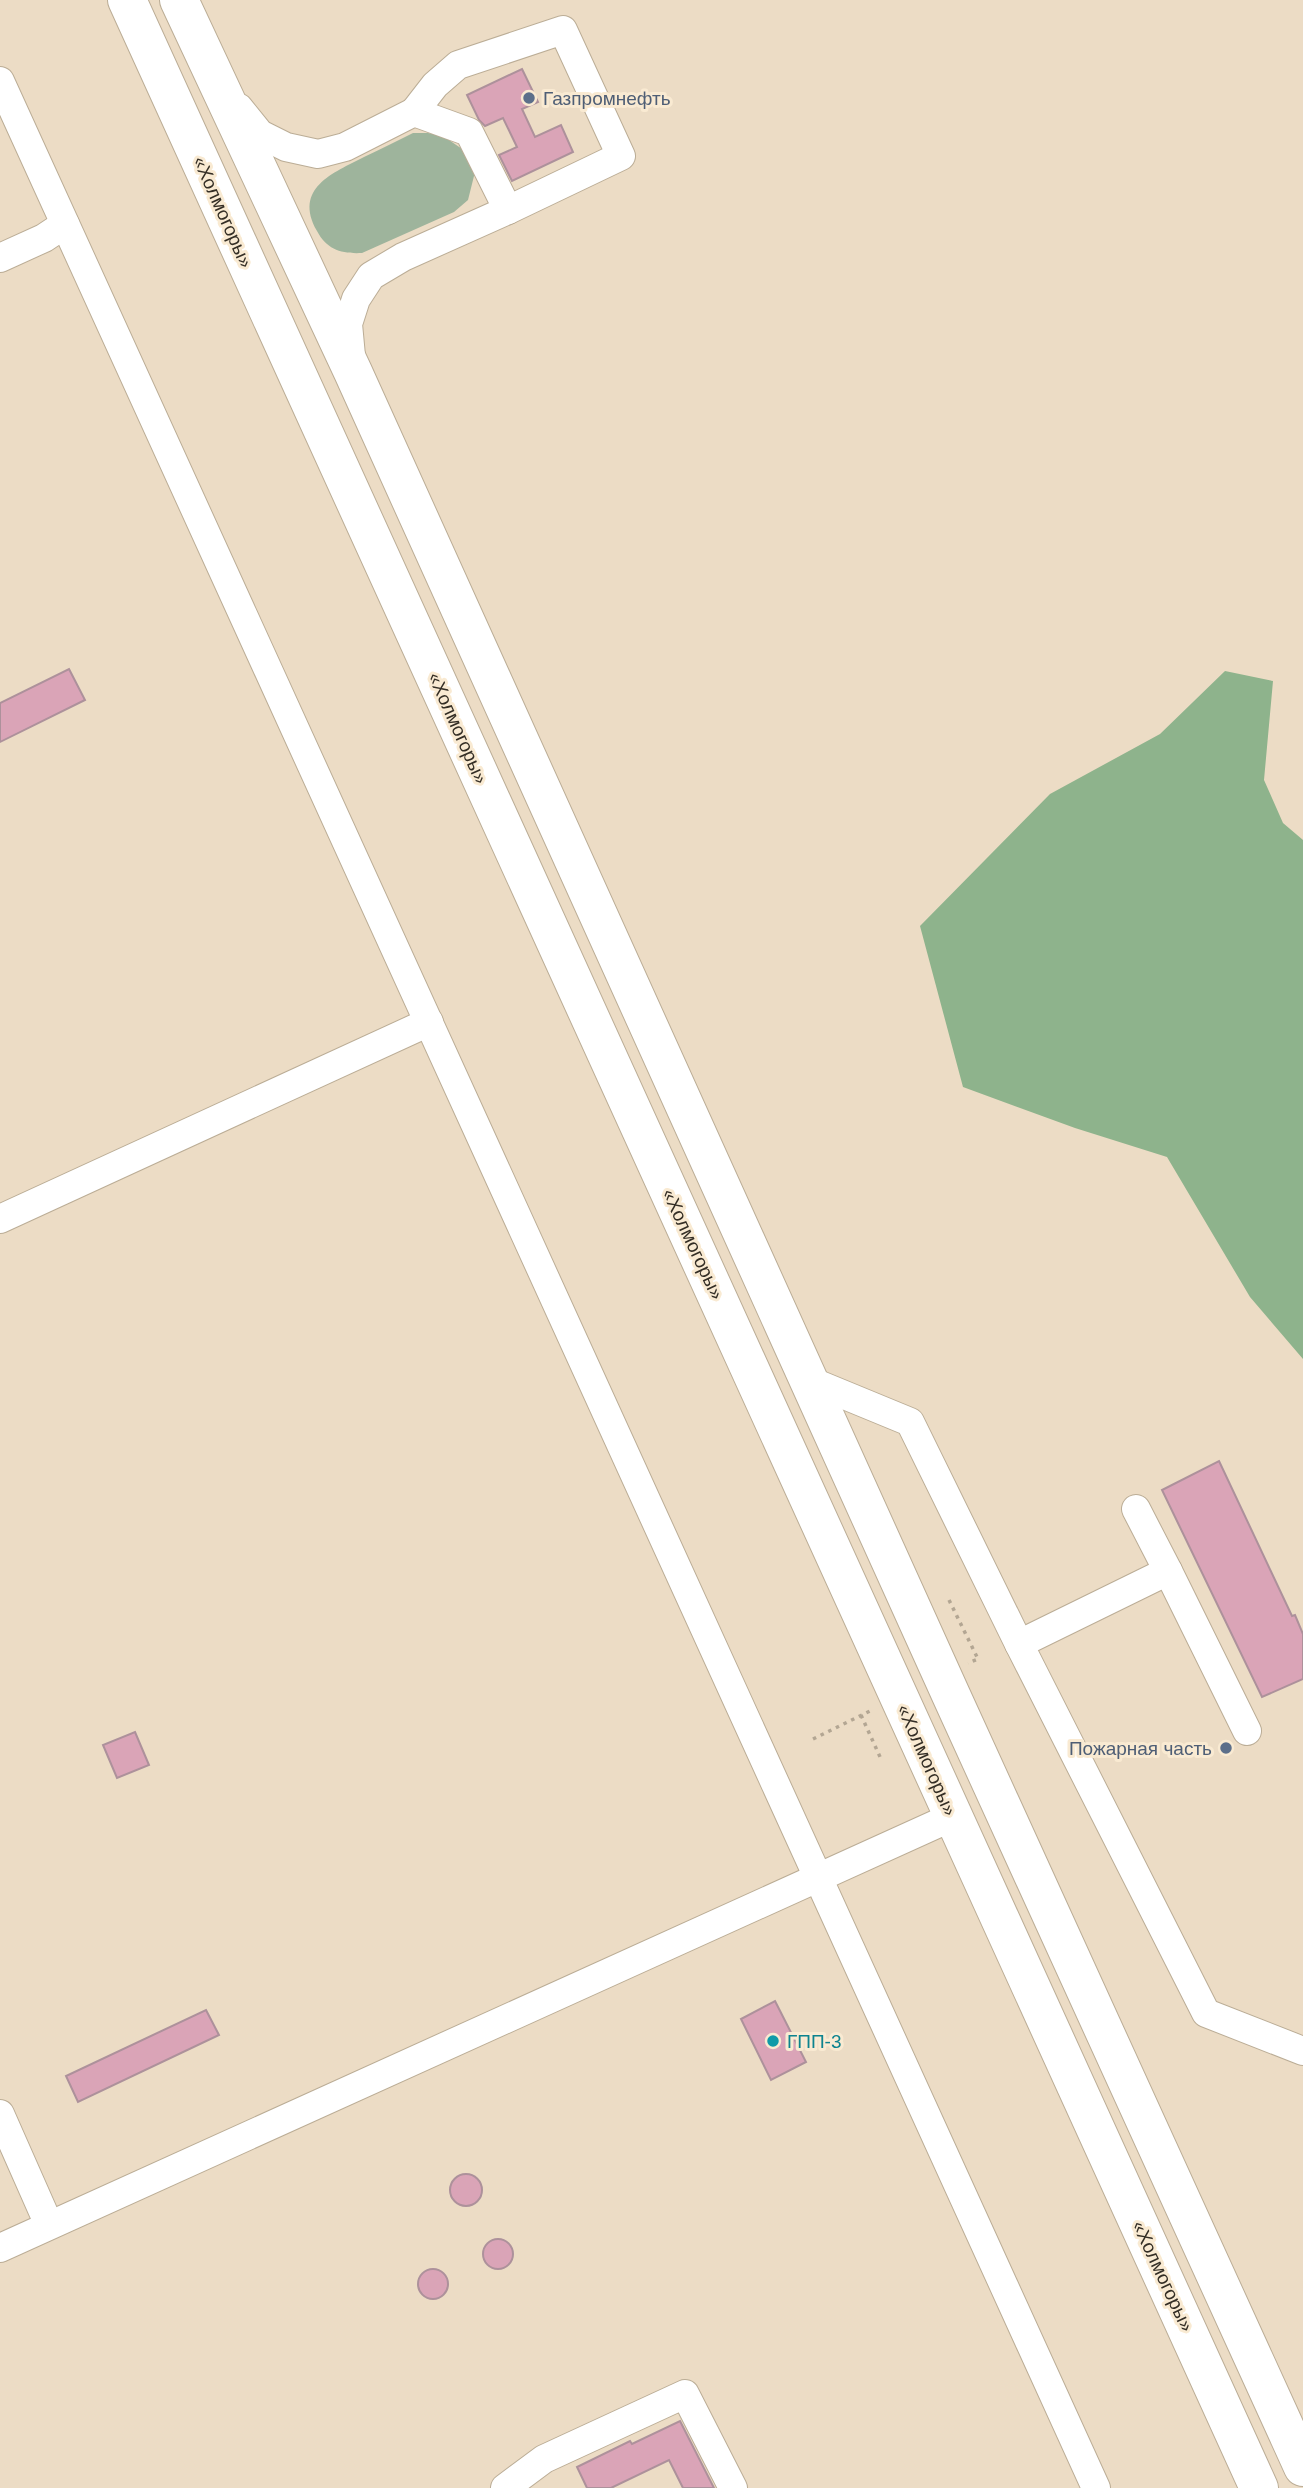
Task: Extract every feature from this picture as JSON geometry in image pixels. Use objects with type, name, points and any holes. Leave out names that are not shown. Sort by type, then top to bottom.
[{"type":"highway","name":"«Холмогоры»","points":[[127,0],[1259,2488]]},
{"type":"highway","points":[[179,0],[353,372],[808,1380],[1291,2410],[1303,2467]]},
{"type":"highway","points":[[764,1400],[808,1380]]},
{"type":"highway","points":[[1235,2433],[1291,2410]]},
{"type":"lane","points":[[214,76],[260,134],[286,146],[318,154],[345,147],[414,112],[435,85],[458,65],[563,30],[621,156],[403,257],[371,276],[356,299],[348,324],[353,372]]},
{"type":"lane","points":[[0,81],[1096,2488]]},
{"type":"lane","points":[[414,112],[469,132],[508,209]]},
{"type":"lane","points":[[0,258],[44,238],[65,224]]},
{"type":"lane","points":[[0,1219],[429,1022]]},
{"type":"lane","points":[[808,1380],[910,1422],[1019,1644],[1206,2012],[1303,2051]]},
{"type":"lane","points":[[1136,1509],[1247,1731]]},
{"type":"lane","points":[[1019,1644],[1168,1570]]},
{"type":"lane","points":[[0,2248],[952,1817]]},
{"type":"lane","points":[[0,2114],[49,2225]]},
{"type":"lane","points":[[505,2488],[544,2459],[685,2394],[733,2488]]},
{"type":"path","points":[[861,1715],[881,1759]]},
{"type":"green space","points":[[413,133],[443,136],[468,153],[475,172],[468,200],[454,212],[362,253],[348,253],[330,247],[317,231],[311,216],[313,193],[340,169]]},
{"type":"green space","points":[[1225,671],[1273,681],[1264,780],[1283,823],[1303,840],[1303,1359],[1250,1297],[1167,1157],[1075,1128],[963,1087],[920,926],[1050,794],[1160,734]]},
{"type":"building","points":[[522,69],[538,102],[522,109],[535,137],[561,125],[573,152],[512,181],[499,155],[517,147],[503,118],[485,126],[479,120],[467,95]]},
{"type":"building","points":[[69,669],[85,700],[0,742],[0,703]]},
{"type":"building","points":[[1219,1461],[1303,1634],[1303,1679],[1262,1697],[1162,1490]]},
{"type":"building","points":[[135,1732],[149,1765],[117,1778],[103,1745]]},
{"type":"building","name":"ГПП-3","points":[[775,2001],[806,2062],[771,2080],[741,2019]]},
{"type":"building","points":[[206,2010],[219,2035],[78,2102],[66,2076]]},
{"type":"building","points":[[466,2174],[478,2178],[482,2190],[478,2202],[466,2206],[454,2202],[450,2190],[454,2178]]},
{"type":"building","points":[[498,2239],[504,2240],[512,2248],[512,2260],[504,2268],[498,2269],[492,2268],[484,2260],[483,2254],[484,2248],[492,2240]]},
{"type":"building","points":[[433,2269],[439,2270],[447,2278],[447,2290],[439,2298],[433,2299],[427,2298],[419,2290],[418,2284],[419,2278],[427,2270]]},
{"type":"building","points":[[680,2421],[714,2488],[683,2488],[669,2460],[611,2488],[587,2488],[577,2467],[630,2441],[632,2444]]},
{"type":"place","name":"Газпромнефть","points":[[529,98]]},
{"type":"place","name":"Пожарная часть","points":[[1226,1748]]},
{"type":"place","name":"ГПП-3","points":[[773,2041]]}]
